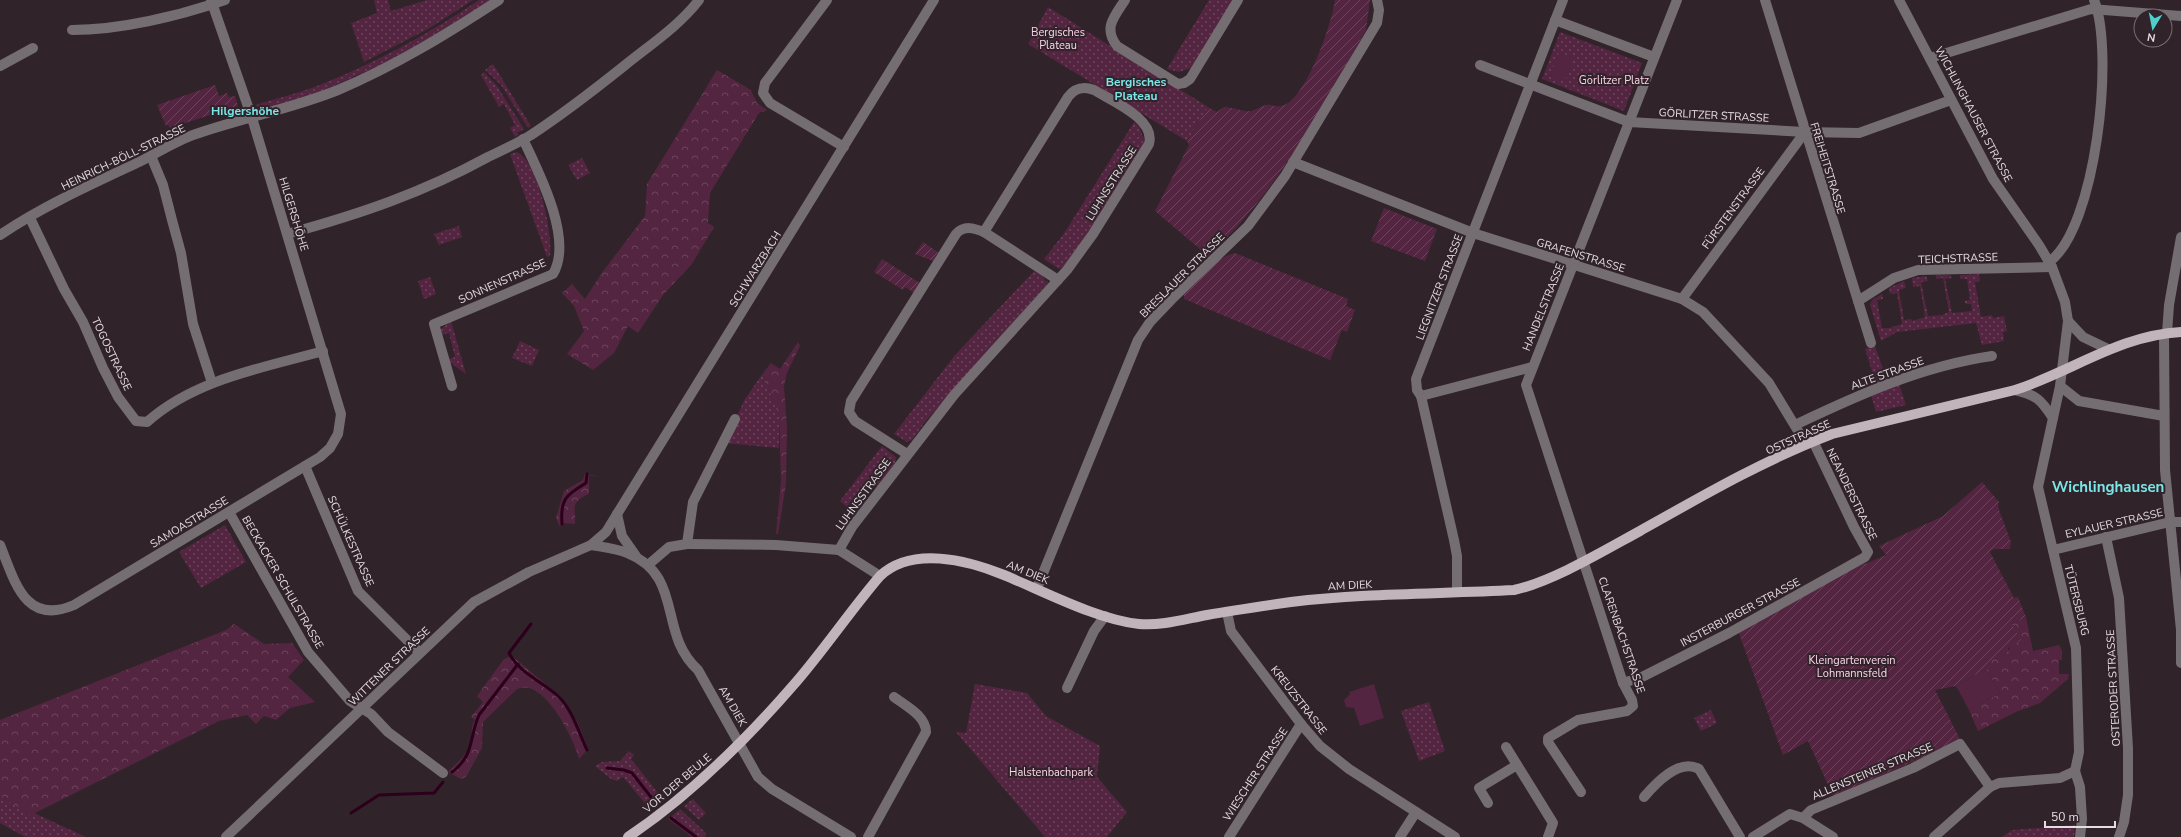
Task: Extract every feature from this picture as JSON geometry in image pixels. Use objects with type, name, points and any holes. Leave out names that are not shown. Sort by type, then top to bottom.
[{"type":"main road","name":"OSTSTRASSE","points":[[1584,560],[1810,442],[1832,434],[2015,390],[2042,381],[2108,349],[2139,338],[2181,332]]},
{"type":"main road","name":"AM DIEK","points":[[740,744],[797,680],[880,576],[896,563],[912,559],[928,559],[985,568],[1105,616],[1121,621],[1151,624],[1331,598],[1520,589],[1536,584],[1584,560]]},
{"type":"main road","name":"VOR DER BEULE","points":[[628,837],[676,802],[740,744]]},
{"type":"street","points":[[72,30],[99,30],[211,2],[225,0]]},
{"type":"street","name":"HEINRICH-BÖLL-STRASSE","points":[[0,235],[84,188],[151,156],[174,143],[194,135],[310,100],[361,79],[430,44],[499,0]]},
{"type":"street","points":[[288,234],[350,217],[410,195],[464,170],[523,139],[581,100],[684,18],[699,0]]},
{"type":"street","points":[[827,0],[765,84],[763,93],[770,103],[844,147]]},
{"type":"street","name":"SCHWARZBACH","points":[[591,545],[606,532],[934,0]]},
{"type":"street","points":[[1125,0],[1111,23],[1110,31],[1112,39],[1117,46],[1178,84],[1184,83],[1190,79],[1238,0]]},
{"type":"street","name":"BRESLAUER STRASSE","points":[[1038,588],[1138,340],[1150,322],[1172,298],[1248,226],[1293,162],[1377,23],[1379,10],[1377,0]]},
{"type":"street","name":"LIEGNITZER STRASSE","points":[[1457,592],[1457,556],[1454,540],[1421,396],[1417,390],[1416,379],[1563,0]]},
{"type":"street","name":"HANDELSTRASSE","points":[[1584,560],[1526,385],[1677,0]]},
{"type":"street","name":"FREIHEITSTRASSE","points":[[1765,0],[1871,343]]},
{"type":"street","name":"WICHLINGHAUSER STRASSE","points":[[1899,0],[1992,179],[2050,265],[2065,302],[2068,321],[2062,371]]},
{"type":"street","name":"HILGERSHÖHE","points":[[211,2],[252,118],[323,351],[341,414],[338,434]]},
{"type":"street","points":[[1930,58],[2091,9],[2096,5],[2181,16]]},
{"type":"street","points":[[2050,265],[2062,250],[2080,211],[2088,187],[2100,114],[2102,78],[2101,29],[2096,5]]},
{"type":"street","points":[[1556,20],[1654,57]]},
{"type":"street","points":[[0,66],[33,48]]},
{"type":"street","name":"GÖRLITZER STRASSE","points":[[1480,65],[1629,122],[1805,132],[1859,132],[1951,100]]},
{"type":"street","name":"LUHNSSTRASSE","points":[[839,550],[852,527],[954,395],[1058,280],[1093,234],[1147,149],[1150,133],[1147,126],[1138,117],[1094,90],[1087,88],[1073,91],[984,232]]},
{"type":"street","name":"FÜRSTENSTRASSE","points":[[1682,299],[1805,132]]},
{"type":"street","name":"SONNENSTRASSE","points":[[452,386],[434,324],[553,274],[557,267],[558,248],[555,218],[542,180],[523,139]]},
{"type":"street","points":[[151,156],[163,185],[181,253],[193,324],[212,383]]},
{"type":"street","name":"GRAFENSTRASSE","points":[[1293,162],[1473,234],[1682,299],[1703,312],[1735,345],[1769,383],[1795,425],[1810,442]]},
{"type":"street","name":"TOGOSTRASSE","points":[[30,218],[64,290],[83,322],[103,368],[118,397],[136,421],[147,422],[179,398],[212,383],[323,351]]},
{"type":"street","name":"LUHNSSTRASSE","points":[[907,454],[855,421],[851,417],[849,407],[864,377],[960,229],[975,228],[984,232],[1058,280]]},
{"type":"street","points":[[2181,237],[2169,305],[2166,334],[2164,416],[2164,470],[2181,630],[2181,663]]},
{"type":"street","name":"TEICHSTRASSE","points":[[1858,301],[1894,278],[1918,270],[2050,265]]},
{"type":"street","points":[[2068,321],[2083,337],[2108,349]]},
{"type":"street","name":"ALTE STRASSE","points":[[1795,425],[1848,400],[1890,383],[1930,370],[1992,356]]},
{"type":"street","points":[[1421,396],[1532,367]]},
{"type":"street","name":"TÜTERSBURG","points":[[2062,371],[2038,487],[2076,648],[2079,752],[2075,771],[2080,787],[2082,819],[2080,837]]},
{"type":"street","points":[[2060,386],[2079,401],[2164,416]]},
{"type":"street","points":[[2015,390],[2032,394],[2041,400],[2053,418]]},
{"type":"street","points":[[688,544],[693,502],[735,419]]},
{"type":"street","name":"SAMOASTRASSE","points":[[0,545],[21,595],[31,604],[41,609],[60,611],[74,605],[305,466],[330,448],[338,434]]},
{"type":"street","name":"NEANDERSTRASSE","points":[[1810,442],[1868,552],[1865,557]]},
{"type":"street","name":"SCHÜLKESTRASSE","points":[[305,466],[358,591],[419,652]]},
{"type":"street","name":"BECKACKER SCHULSTRASSE","points":[[229,512],[308,652],[350,701],[372,714],[388,732],[443,772]]},
{"type":"street","points":[[617,514],[622,536],[637,558]]},
{"type":"street","name":"EYLAUER STRASSE","points":[[2052,550],[2170,522],[2181,522]]},
{"type":"street","name":"OSTERODER STRASSE","points":[[2106,538],[2119,598],[2128,748],[2128,795],[2124,822],[2119,837]]},
{"type":"street","points":[[648,565],[668,547],[688,544],[781,546],[839,550],[880,576]]},
{"type":"street","points":[[591,545],[625,552],[637,558]]},
{"type":"street","name":"WITTENER STRASSE","points":[[226,837],[362,709],[419,652],[474,602],[529,572],[591,545]]},
{"type":"street","name":"INSTERBURGER STRASSE","points":[[1623,683],[1642,677],[1729,633],[1865,557]]},
{"type":"street","name":"AM DIEK","points":[[637,558],[648,565],[661,580],[665,588],[673,629],[679,644],[691,664],[698,670],[740,744]]},
{"type":"street","name":"CLARENBACHSTRASSE","points":[[1581,792],[1547,740],[1571,723],[1631,710],[1633,706],[1632,700],[1623,683],[1584,560]]},
{"type":"street","name":"KREUZSTRASSE","points":[[1227,612],[1231,631],[1301,724],[1333,758],[1455,837]]},
{"type":"street","points":[[1067,688],[1094,631],[1105,616]]},
{"type":"street","points":[[868,837],[926,732],[926,724],[894,697]]},
{"type":"street","name":"WIESCHER STRASSE","points":[[1229,837],[1301,724]]},
{"type":"street","points":[[740,744],[758,777],[764,783],[851,837]]},
{"type":"street","name":"ALLENSTEINER STRASSE","points":[[1803,818],[1812,810],[1913,768],[1960,744],[1990,787]]},
{"type":"street","points":[[1506,747],[1553,824],[1548,837]]},
{"type":"street","points":[[1488,803],[1479,788],[1517,765]]},
{"type":"street","points":[[1644,797],[1656,782],[1681,768],[1693,766],[1699,769],[1740,837]]},
{"type":"street","points":[[1934,837],[1990,787],[1999,784],[2060,778],[2075,771]]},
{"type":"street","points":[[1400,837],[1416,812]]},
{"type":"street","points":[[1753,837],[1784,816],[1790,814],[1803,818],[1833,837]]},
{"type":"green space","points":[[374,0],[388,0],[391,11],[427,0],[473,0],[428,29],[364,62],[351,23],[377,13]]},
{"type":"green space","points":[[479,0],[491,0],[407,52],[378,66],[320,92],[264,109],[255,105],[314,87],[363,66],[442,24]]},
{"type":"green space","points":[[1209,0],[1234,0],[1192,68],[1179,72],[1167,69]]},
{"type":"green space","points":[[1335,0],[1370,0],[1366,30],[1311,124],[1275,180],[1233,232],[1208,256],[1155,211],[1189,145],[1187,141],[1208,107],[1217,112],[1224,107],[1251,111],[1266,105],[1281,106],[1290,101],[1300,91],[1316,60],[1329,25]]},
{"type":"green space","name":"Bergisches Plateau","points":[[1048,7],[1208,107],[1187,141],[1028,44]]},
{"type":"green space","name":"Görlitzer Platz","points":[[1560,32],[1642,63],[1624,111],[1542,79]]},
{"type":"green space","points":[[1559,52],[1574,58],[1565,82],[1550,76]]},
{"type":"green space","points":[[493,64],[531,126],[528,128],[501,85],[485,70]]},
{"type":"green space","points":[[717,70],[751,90],[757,103],[767,110],[759,113],[710,193],[708,223],[714,227],[692,264],[663,295],[638,333],[628,326],[614,353],[593,370],[567,354],[584,331],[574,306],[562,293],[572,284],[585,299],[601,274],[645,216],[647,184]]},
{"type":"green space","points":[[484,72],[497,86],[524,129],[517,133],[518,135],[515,137],[510,128],[515,125],[504,104],[499,107],[481,75]]},
{"type":"green space","points":[[215,85],[219,96],[227,93],[229,97],[235,96],[238,106],[170,128],[168,125],[166,126],[157,105]]},
{"type":"green space","points":[[1134,122],[1139,126],[1143,137],[1145,135],[1143,147],[1090,231],[1062,268],[1059,269],[1044,259],[1065,232]]},
{"type":"green space","points":[[517,152],[525,158],[531,169],[542,200],[549,232],[550,256],[547,257],[510,154]]},
{"type":"green space","points":[[582,158],[590,173],[577,180],[568,165]]},
{"type":"green space","points":[[1384,208],[1437,229],[1425,261],[1371,241]]},
{"type":"green space","points":[[459,226],[462,237],[439,245],[434,234]]},
{"type":"green space","points":[[923,242],[938,252],[933,261],[915,254]]},
{"type":"green space","points":[[1235,253],[1348,299],[1346,306],[1355,310],[1347,332],[1342,330],[1330,360],[1184,299],[1184,294],[1207,270],[1221,259]]},
{"type":"green space","points":[[882,259],[920,283],[914,293],[905,287],[903,290],[874,272]]},
{"type":"green space","points":[[1034,271],[1042,275],[1048,283],[925,422],[912,440],[907,442],[894,434],[955,355]]},
{"type":"green space","points":[[1979,274],[1980,281],[1975,282],[1981,317],[1992,315],[1993,318],[2004,316],[2007,331],[2003,332],[2004,341],[1982,345],[1976,323],[1897,332],[1881,341],[1870,305],[1872,300],[1882,294],[1883,299],[1877,300],[1882,328],[1889,328],[1902,324],[1897,293],[1890,294],[1889,288],[1904,281],[1906,288],[1899,290],[1904,320],[1911,319],[1912,321],[1925,317],[1920,286],[1913,287],[1912,278],[1926,276],[1928,281],[1921,282],[1928,316],[1942,315],[1949,312],[1943,278],[1936,279],[1936,275],[1951,275],[1952,278],[1945,279],[1952,313],[1972,311],[1971,304],[1966,304],[1964,301],[1970,300],[1967,279],[1960,279],[1960,275]]},
{"type":"green space","points":[[430,277],[436,294],[424,299],[418,281]]},
{"type":"green space","points":[[451,321],[466,374],[448,361],[448,359],[455,357],[449,333],[441,335],[441,329]]},
{"type":"green space","points":[[520,341],[539,350],[532,366],[512,358]]},
{"type":"green space","points":[[798,342],[800,346],[787,373],[784,386],[787,428],[786,484],[778,534],[776,534],[781,481],[779,416],[763,373],[771,363],[780,369]]},
{"type":"green space","points":[[1875,346],[1887,380],[1876,384],[1865,349]]},
{"type":"green space","points":[[763,373],[779,416],[779,448],[724,443],[745,399]]},
{"type":"green space","points":[[1899,384],[1906,405],[1876,412],[1871,395]]},
{"type":"green space","points":[[882,446],[896,457],[895,463],[877,487],[867,480],[847,507],[840,501]]},
{"type":"green space","points":[[585,473],[603,478],[589,475],[589,494],[576,503],[575,524],[561,523],[560,527],[556,518],[564,491],[583,480]]},
{"type":"green space","name":"Kleingartenverein Lohmannsfeld","points":[[1982,482],[1999,502],[1998,507],[2011,542],[2010,549],[1994,549],[1990,552],[2014,598],[2018,597],[2026,617],[2012,624],[2021,640],[2008,648],[2009,652],[1988,662],[1986,669],[1956,686],[1935,690],[1961,741],[1833,796],[1808,741],[1783,755],[1738,631],[1863,561],[1865,564],[1886,555],[1879,546],[1943,516]]},
{"type":"green space","points":[[225,525],[246,562],[201,588],[179,552]]},
{"type":"green space","points":[[2026,617],[2033,651],[2059,645],[2062,650],[2062,660],[2059,660],[2059,674],[2069,674],[2068,679],[2040,703],[2016,712],[1978,731],[1969,710],[2000,693],[1986,669],[1987,662],[2009,652],[2012,624]]},
{"type":"green space","points":[[234,624],[264,644],[292,643],[304,660],[288,677],[315,702],[290,708],[276,720],[264,716],[256,724],[247,715],[219,721],[31,815],[0,796],[0,720],[226,630]]},
{"type":"green space","points":[[512,656],[560,696],[578,723],[588,749],[579,759],[564,725],[556,711],[546,700],[536,691],[526,688],[516,690],[483,722],[482,748],[466,777],[461,779],[448,772],[462,758],[470,746],[475,720],[471,717],[483,702],[477,696],[504,659]]},
{"type":"green space","points":[[1986,669],[2000,693],[1969,710],[1956,686]]},
{"type":"green space","name":"Halstenbachpark","points":[[975,684],[1027,693],[1046,716],[1100,746],[1097,777],[1127,812],[1107,837],[1045,837],[956,732],[966,733]]},
{"type":"green space","points":[[1374,684],[1384,718],[1360,726],[1354,708],[1346,707],[1344,700],[1350,694],[1349,692]]},
{"type":"green space","points":[[1429,702],[1445,751],[1419,761],[1401,711]]},
{"type":"green space","points":[[1711,710],[1717,723],[1701,731],[1694,718]]},
{"type":"green space","points":[[629,751],[634,755],[631,759],[662,798],[649,808],[623,777],[617,781],[611,779],[595,766],[602,762],[620,761]]},
{"type":"green space","points":[[0,796],[31,815],[34,813],[86,837],[25,837],[0,823]]},
{"type":"green space","points":[[693,799],[706,813],[699,820],[684,806]]},
{"type":"green space","points":[[680,809],[706,833],[705,837],[692,837],[668,819]]},
{"type":"green space","points":[[2075,825],[2074,837],[2002,837],[2012,830]]},
{"type":"waterway","name":"SCHWARZBACH","points":[[562,524],[563,503],[569,495],[586,483],[587,474]]},
{"type":"waterway","points":[[531,624],[509,653],[518,666],[563,701],[575,722],[587,750]]},
{"type":"waterway","name":"SCHWARZBACH","points":[[452,772],[465,759],[479,715],[518,664]]},
{"type":"waterway","points":[[607,768],[624,770],[632,773],[651,797]]},
{"type":"waterway","name":"SCHWARZBACH","points":[[351,813],[379,795],[434,793],[443,782]]},
{"type":"waterway","points":[[671,818],[696,837]]},
{"type":"district","name":"Bergisches Plateau","points":[[1136,89]]},
{"type":"district","name":"Hilgershöhe","points":[[245,111]]},
{"type":"district","name":"Wichlinghausen","points":[[2108,487]]}]
